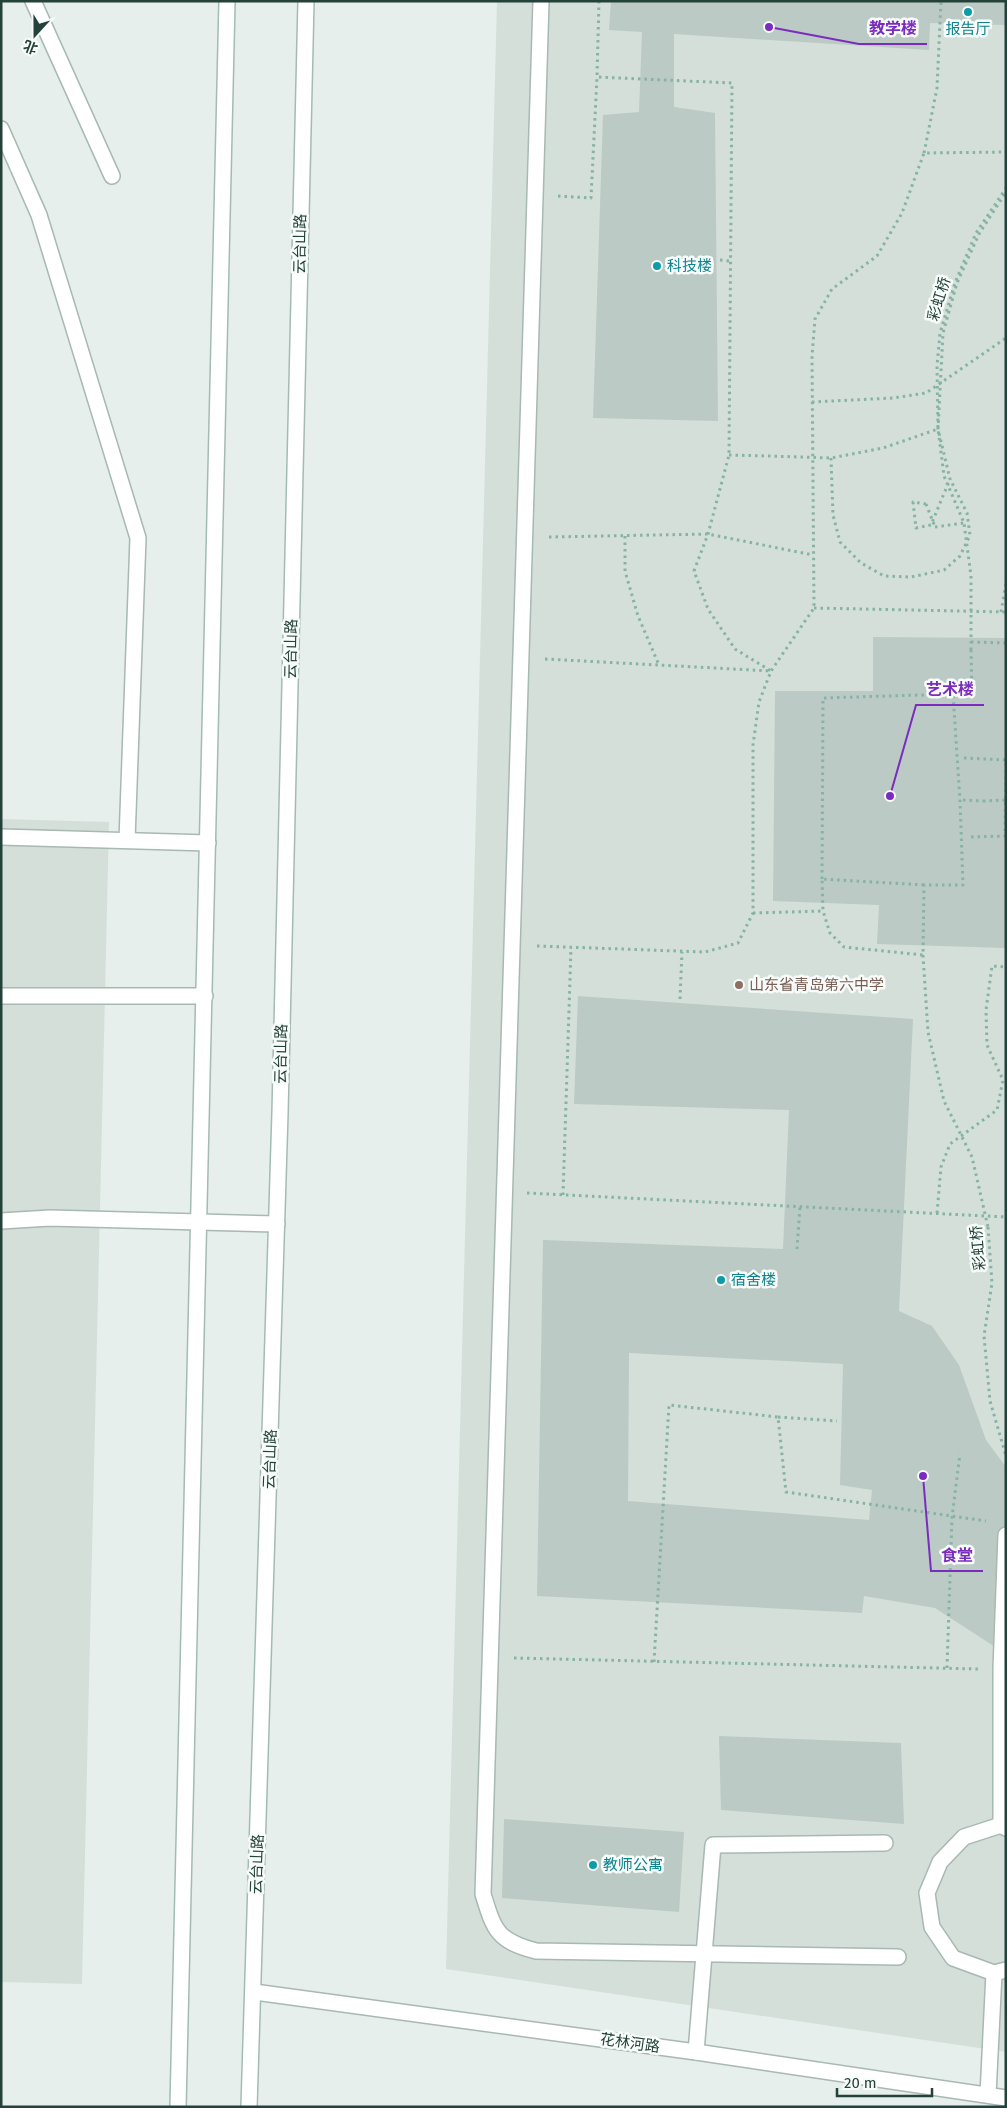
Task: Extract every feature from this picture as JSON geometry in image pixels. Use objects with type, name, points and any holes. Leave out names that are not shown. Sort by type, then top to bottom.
[{"type":"main road","points":[[33,1],[112,176]]},
{"type":"main road","points":[[178,2107],[227,1]]},
{"type":"main road","name":"云台山路","points":[[249,2107],[277,1224],[306,1]]},
{"type":"main road","points":[[541,1],[483,1894],[491,1922],[501,1936],[517,1946],[536,1951],[898,1957]]},
{"type":"main road","points":[[1,129],[39,215],[138,538],[127,840]]},
{"type":"main road","points":[[1,837],[208,843]]},
{"type":"main road","points":[[1,996],[205,996]]},
{"type":"main road","points":[[1,1221],[50,1218],[277,1224]]},
{"type":"main road","points":[[988,2095],[1000,1971],[953,1958],[932,1927],[927,1893],[940,1862],[964,1837],[1003,1827],[1001,1669],[1006,1535]]},
{"type":"main road","points":[[696,2052],[713,1845],[885,1843]]},
{"type":"main road","name":"花林河路","points":[[254,1992],[696,2052],[1006,2098]]},
{"type":"path","points":[[535,195],[591,198],[599,1]]},
{"type":"path","points":[[512,945],[705,952],[738,943],[753,913],[753,745],[760,702],[771,671],[814,608],[812,356],[815,319],[832,289],[878,256],[902,213],[924,153],[937,88],[941,1]]},
{"type":"path","points":[[597,77],[732,83],[729,454],[708,534],[694,571],[708,609],[735,649],[771,671]]},
{"type":"path","points":[[924,153],[1006,152]]},
{"type":"path","points":[[831,458],[833,515],[840,542],[861,563],[884,576],[911,577],[944,570],[960,556],[970,535],[967,513],[950,479],[938,429],[943,333],[957,283],[979,234],[1006,190]]},
{"type":"path","name":"彩虹桥","points":[[953,694],[972,694],[971,576],[964,523],[944,476],[938,429],[937,366],[940,333],[955,283],[976,233],[1006,190]]},
{"type":"path","points":[[720,260],[730,261]]},
{"type":"path","points":[[812,402],[926,393],[1006,338]]},
{"type":"path","points":[[729,454],[831,458],[883,448],[938,429]]},
{"type":"path","points":[[950,479],[931,525],[916,528],[913,502],[926,504],[935,527],[964,523]]},
{"type":"path","points":[[525,537],[708,534],[813,555]]},
{"type":"path","points":[[625,536],[625,572],[638,616],[659,665]]},
{"type":"path","points":[[1001,612],[1006,583]]},
{"type":"path","points":[[814,608],[1006,612]]},
{"type":"path","points":[[971,642],[1006,643]]},
{"type":"path","points":[[521,658],[771,671]]},
{"type":"path","points":[[822,879],[924,885],[963,885],[962,800],[953,694],[824,698],[822,879],[823,911],[830,933],[844,947],[923,955]]},
{"type":"path","points":[[964,758],[1006,760],[1005,836],[968,837]]},
{"type":"path","points":[[962,800],[1006,800]]},
{"type":"path","name":"彩虹桥","points":[[924,885],[923,955],[928,1032],[944,1101],[972,1157],[988,1227],[992,1283],[984,1336],[990,1401],[1004,1456]]},
{"type":"path","points":[[753,913],[823,911]]},
{"type":"path","points":[[563,1195],[572,948]]},
{"type":"path","points":[[680,999],[682,952]]},
{"type":"path","points":[[937,1214],[941,1167],[950,1144],[997,1110],[1003,1080],[986,1045],[986,1010],[992,966],[1006,967]]},
{"type":"path","points":[[504,1192],[1006,1217]]},
{"type":"path","points":[[797,1249],[800,1207]]},
{"type":"path","points":[[654,1662],[669,1405],[778,1417],[838,1421]]},
{"type":"path","points":[[778,1417],[786,1492],[988,1522]]},
{"type":"path","points":[[947,1668],[952,1516],[960,1454]]},
{"type":"path","points":[[490,1658],[1001,1669]]},
{"type":"shaded area","name":"山东省青岛第六中学","points":[[497,1],[1006,1],[1006,2052],[446,1969]]},
{"type":"shaded area","points":[[1,819],[109,822],[82,1984],[1,1982]]},
{"type":"building","name":"科技楼","points":[[611,1],[1006,1],[1006,25],[930,23],[929,50],[674,34],[674,107],[715,113],[718,421],[593,418],[603,115],[639,112],[642,32],[609,30]]},
{"type":"building","points":[[873,637],[1006,638],[1006,948],[877,944],[879,905],[773,901],[775,691],[873,691]]},
{"type":"building","name":"宿舍楼","points":[[578,996],[913,1019],[899,1311],[932,1326],[959,1365],[986,1440],[1006,1467],[1006,1654],[935,1608],[864,1596],[862,1613],[537,1596],[543,1240],[783,1249],[789,1110],[574,1104]],"holes":[[[629,1353],[843,1364],[840,1485],[872,1490],[869,1520],[628,1501]]]},
{"type":"building","points":[[719,1736],[901,1743],[904,1824],[721,1810]]},
{"type":"building","name":"教师公寓","points":[[504,1819],[684,1832],[679,1912],[502,1898]]},
{"type":"place","name":"报告厅","points":[[968,12]]},
{"type":"place","name":"教学楼","points":[[769,27]]},
{"type":"place","name":"科技楼","points":[[657,266]]},
{"type":"place","name":"艺术楼","points":[[890,796]]},
{"type":"place","name":"山东省青岛第六中学","points":[[739,985]]},
{"type":"place","name":"宿舍楼","points":[[721,1280]]},
{"type":"place","name":"食堂","points":[[923,1476]]},
{"type":"place","name":"教师公寓","points":[[593,1865]]}]
